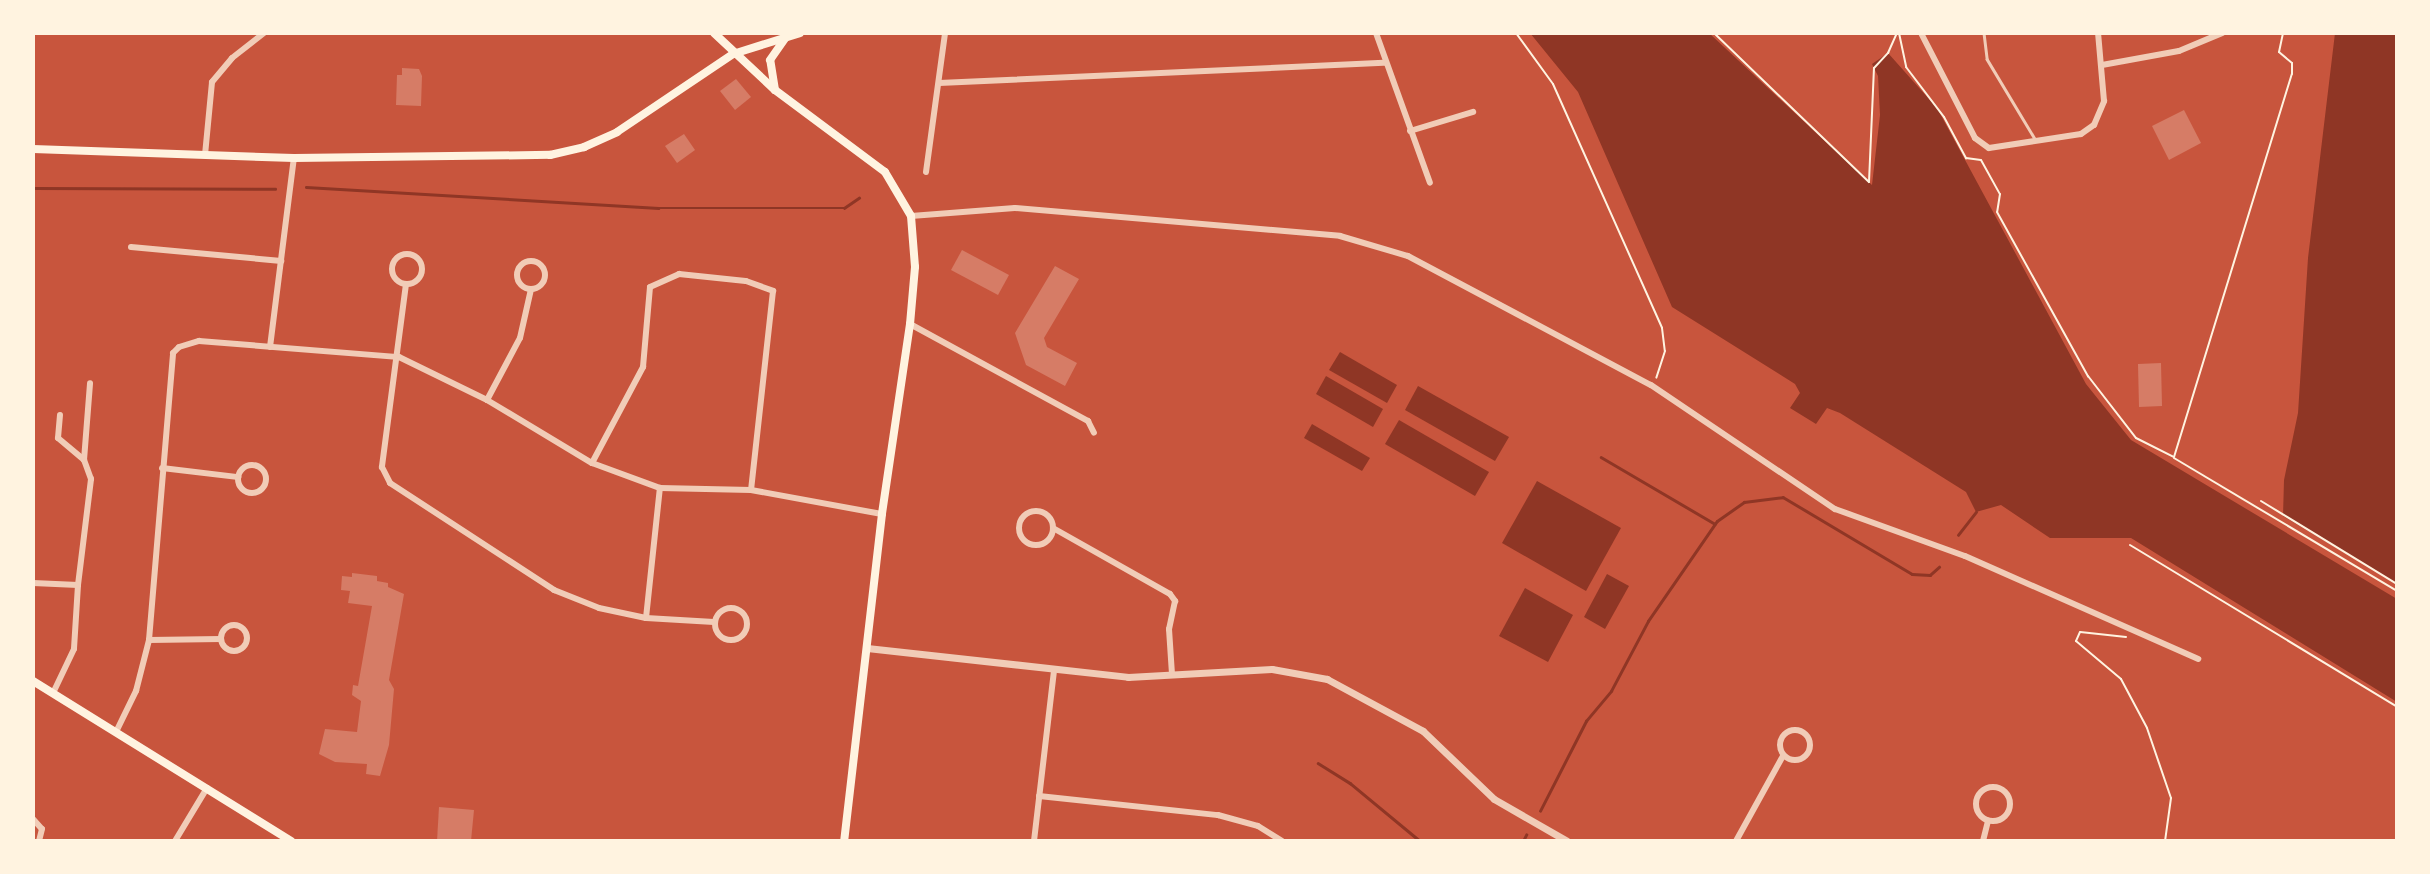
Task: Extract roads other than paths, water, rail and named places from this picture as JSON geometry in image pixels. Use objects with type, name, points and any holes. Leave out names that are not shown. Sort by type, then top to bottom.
[{"type":"main road","points":[[714,33],[733,54],[775,90],[885,172],[911,216],[915,267],[910,324],[882,514],[844,841]]},
{"type":"main road","points":[[33,149],[294,158],[567,152],[617,132],[733,54],[800,33]]},
{"type":"main road","points":[[775,90],[770,60],[786,37]]},
{"type":"main road","points":[[33,681],[292,841]]},
{"type":"street","points":[[205,155],[212,82],[233,58],[264,33]]},
{"type":"street","points":[[926,172],[945,33]]},
{"type":"street","points":[[1376,33],[1384,63],[1430,183]]},
{"type":"street","points":[[1921,33],[1980,144],[1989,148],[2037,143],[2081,134],[2100,117],[2102,65],[2098,33]]},
{"type":"street","points":[[2102,65],[2179,51],[2221,33]]},
{"type":"street","points":[[939,83],[1384,63]]},
{"type":"street","points":[[1410,131],[1473,112]]},
{"type":"street","points":[[270,347],[294,158]]},
{"type":"street","points":[[911,216],[1015,208],[1340,236],[1408,256],[1651,385],[1835,509],[1965,556],[2198,659]]},
{"type":"street","points":[[131,247],[281,261]]},
{"type":"street","points":[[409,254],[418,259],[422,268],[416,281],[406,284],[395,277],[393,268],[396,260],[409,254]]},
{"type":"street","points":[[488,400],[520,338],[531,289],[545,279],[544,270],[534,261],[525,262],[517,273],[519,282],[531,289]]},
{"type":"street","points":[[592,463],[643,367],[650,287],[679,274],[746,281],[773,291],[751,490]]},
{"type":"street","points":[[406,284],[399,357],[382,467],[390,483],[554,590],[599,608],[646,618],[714,622]]},
{"type":"street","points":[[910,324],[1088,421],[1094,433]]},
{"type":"street","points":[[116,732],[136,691],[149,640],[173,353],[199,341],[399,357],[488,400],[592,463],[660,488],[751,490],[882,514]]},
{"type":"street","points":[[53,693],[74,649],[78,585],[91,479],[84,460],[90,383]]},
{"type":"street","points":[[60,415],[58,438],[84,460]]},
{"type":"street","points":[[246,466],[255,466],[265,479],[262,488],[250,493],[239,486],[238,477],[246,466]]},
{"type":"street","points":[[162,468],[238,477]]},
{"type":"street","points":[[646,618],[660,488]]},
{"type":"street","points":[[1052,528],[1049,538],[1040,544],[1024,540],[1019,530],[1024,515],[1034,511],[1045,513],[1052,528],[1170,594],[1175,601],[1169,629],[1172,674]]},
{"type":"street","points":[[33,583],[78,585]]},
{"type":"street","points":[[728,607],[742,612],[747,621],[741,636],[731,640],[720,637],[714,622],[728,607]]},
{"type":"street","points":[[235,625],[247,637],[245,645],[235,651],[227,649],[221,639],[223,631],[235,625]]},
{"type":"street","points":[[149,640],[221,639]]},
{"type":"street","points":[[867,648],[1128,677],[1287,669],[1336,683],[1423,731],[1494,799],[1567,841]]},
{"type":"street","points":[[1034,841],[1054,670]]},
{"type":"street","points":[[1796,729],[1806,734],[1810,742],[1799,760],[1783,756],[1779,746],[1784,734],[1796,729]]},
{"type":"street","points":[[1736,841],[1783,756]]},
{"type":"street","points":[[1990,786],[1999,787],[2006,792],[2009,807],[1998,821],[1987,821],[1980,817],[1976,802],[1990,786]]},
{"type":"street","points":[[175,841],[206,788]]},
{"type":"street","points":[[1039,796],[1218,815],[1258,826],[1282,841]]},
{"type":"street","points":[[33,819],[42,829],[39,841]]},
{"type":"street","points":[[1983,841],[1987,821]]},
{"type":"lane","points":[[1984,33],[1987,59],[2037,143]]},
{"type":"waterway","points":[[306,187],[658,208],[844,208],[859,198]]},
{"type":"waterway","points":[[33,188],[275,189]]},
{"type":"waterway","points":[[1601,457],[1715,524]]},
{"type":"waterway","points":[[1540,811],[1586,721],[1611,691],[1648,621],[1717,521],[1744,502],[1783,497],[1912,574],[1930,575],[1939,567]]},
{"type":"waterway","points":[[1958,535],[1976,512]]},
{"type":"waterway","points":[[1318,763],[1350,783],[1420,841]]},
{"type":"waterway","points":[[1523,841],[1526,835]]}]
